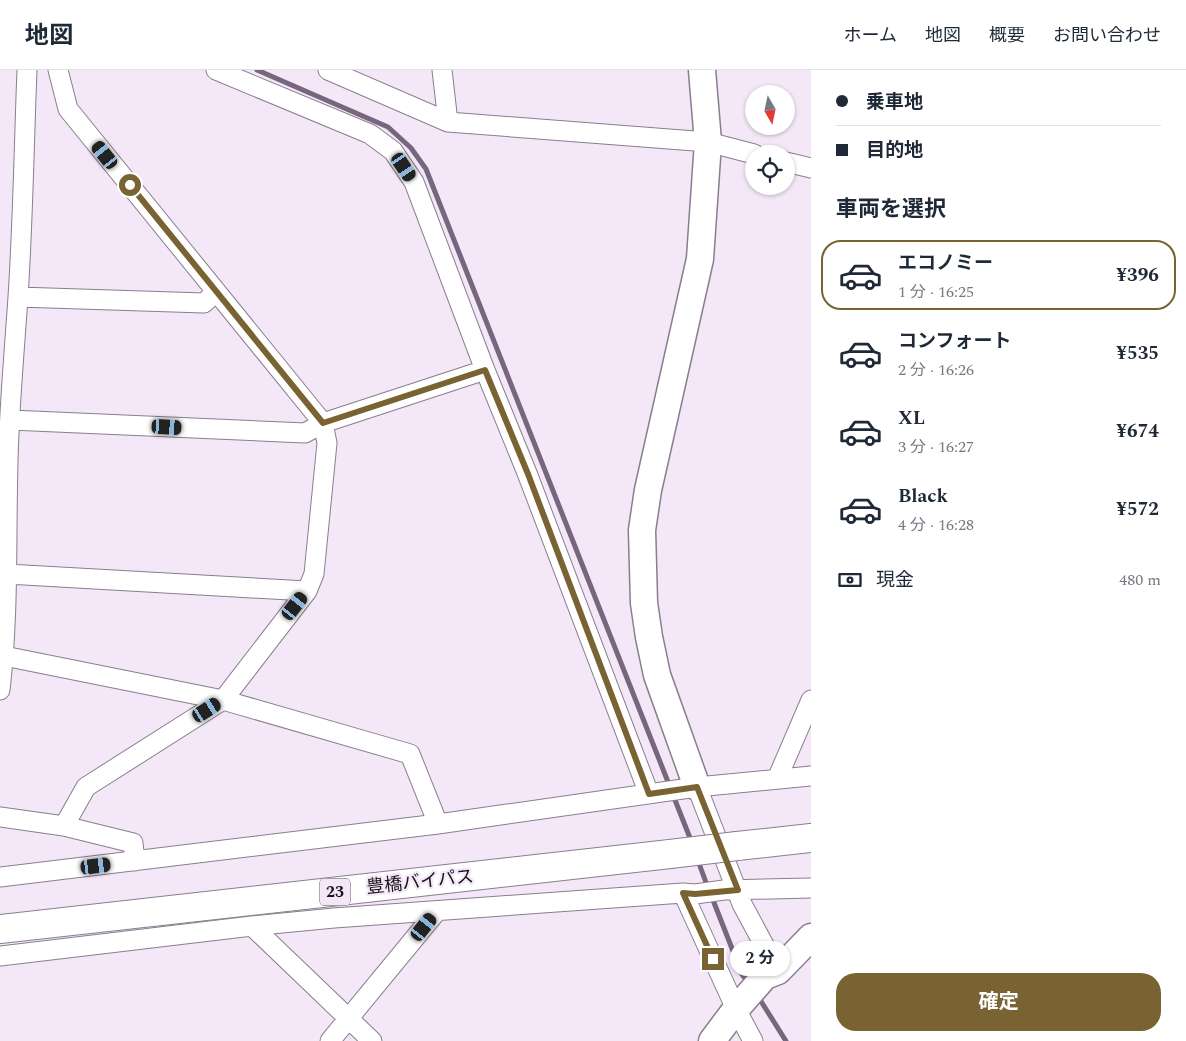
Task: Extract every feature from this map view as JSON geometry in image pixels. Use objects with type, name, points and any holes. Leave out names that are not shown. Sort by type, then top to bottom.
[{"type":"highway","name":"豊橋バイパス","points":[[0,929],[811,838]]},
{"type":"street","points":[[0,690],[4,656],[7,574],[7,339],[18,297],[27,70]]},
{"type":"street","points":[[58,70],[68,110],[323,423],[328,443],[314,574],[307,591],[223,700],[86,787],[64,826]]},
{"type":"street","points":[[216,70],[370,134],[393,151],[414,182],[485,370],[655,793]]},
{"type":"street","points":[[328,70],[448,122],[708,142],[745,152]]},
{"type":"street","points":[[442,70],[448,122]]},
{"type":"street","points":[[702,70],[708,142],[700,259],[648,490],[642,530],[644,603],[657,675],[692,787],[731,890],[742,904],[771,974]]},
{"type":"street","points":[[795,164],[811,168]]},
{"type":"street","points":[[18,297],[204,303],[216,292]]},
{"type":"street","points":[[6,430],[305,433],[323,423],[485,370]]},
{"type":"street","points":[[7,574],[307,591]]},
{"type":"street","points":[[4,656],[223,700],[410,754],[438,824]]},
{"type":"street","points":[[777,779],[811,700]]},
{"type":"street","points":[[0,877],[438,824],[692,787],[811,776]]},
{"type":"street","points":[[0,817],[64,826],[133,843],[135,861]]},
{"type":"street","points":[[0,956],[334,918],[731,890],[811,888]]},
{"type":"street","points":[[689,893],[740,1005],[753,1041]]},
{"type":"street","points":[[330,1041],[437,911]]},
{"type":"street","points":[[252,926],[372,1041]]},
{"type":"street","points":[[712,1041],[740,1005],[811,937]]},
{"type":"waterway","points":[[257,70],[388,127],[411,148],[426,169],[670,787]]},
{"type":"waterway","points":[[673,795],[692,843]]},
{"type":"waterway","points":[[697,858],[708,888]]},
{"type":"waterway","points":[[711,895],[742,974],[749,984]]},
{"type":"waterway","points":[[757,995],[786,1041]]},
{"type":"route","points":[[130,185],[323,423],[485,370],[528,474],[649,794],[697,787],[738,890],[695,894],[683,893],[713,959]]}]
